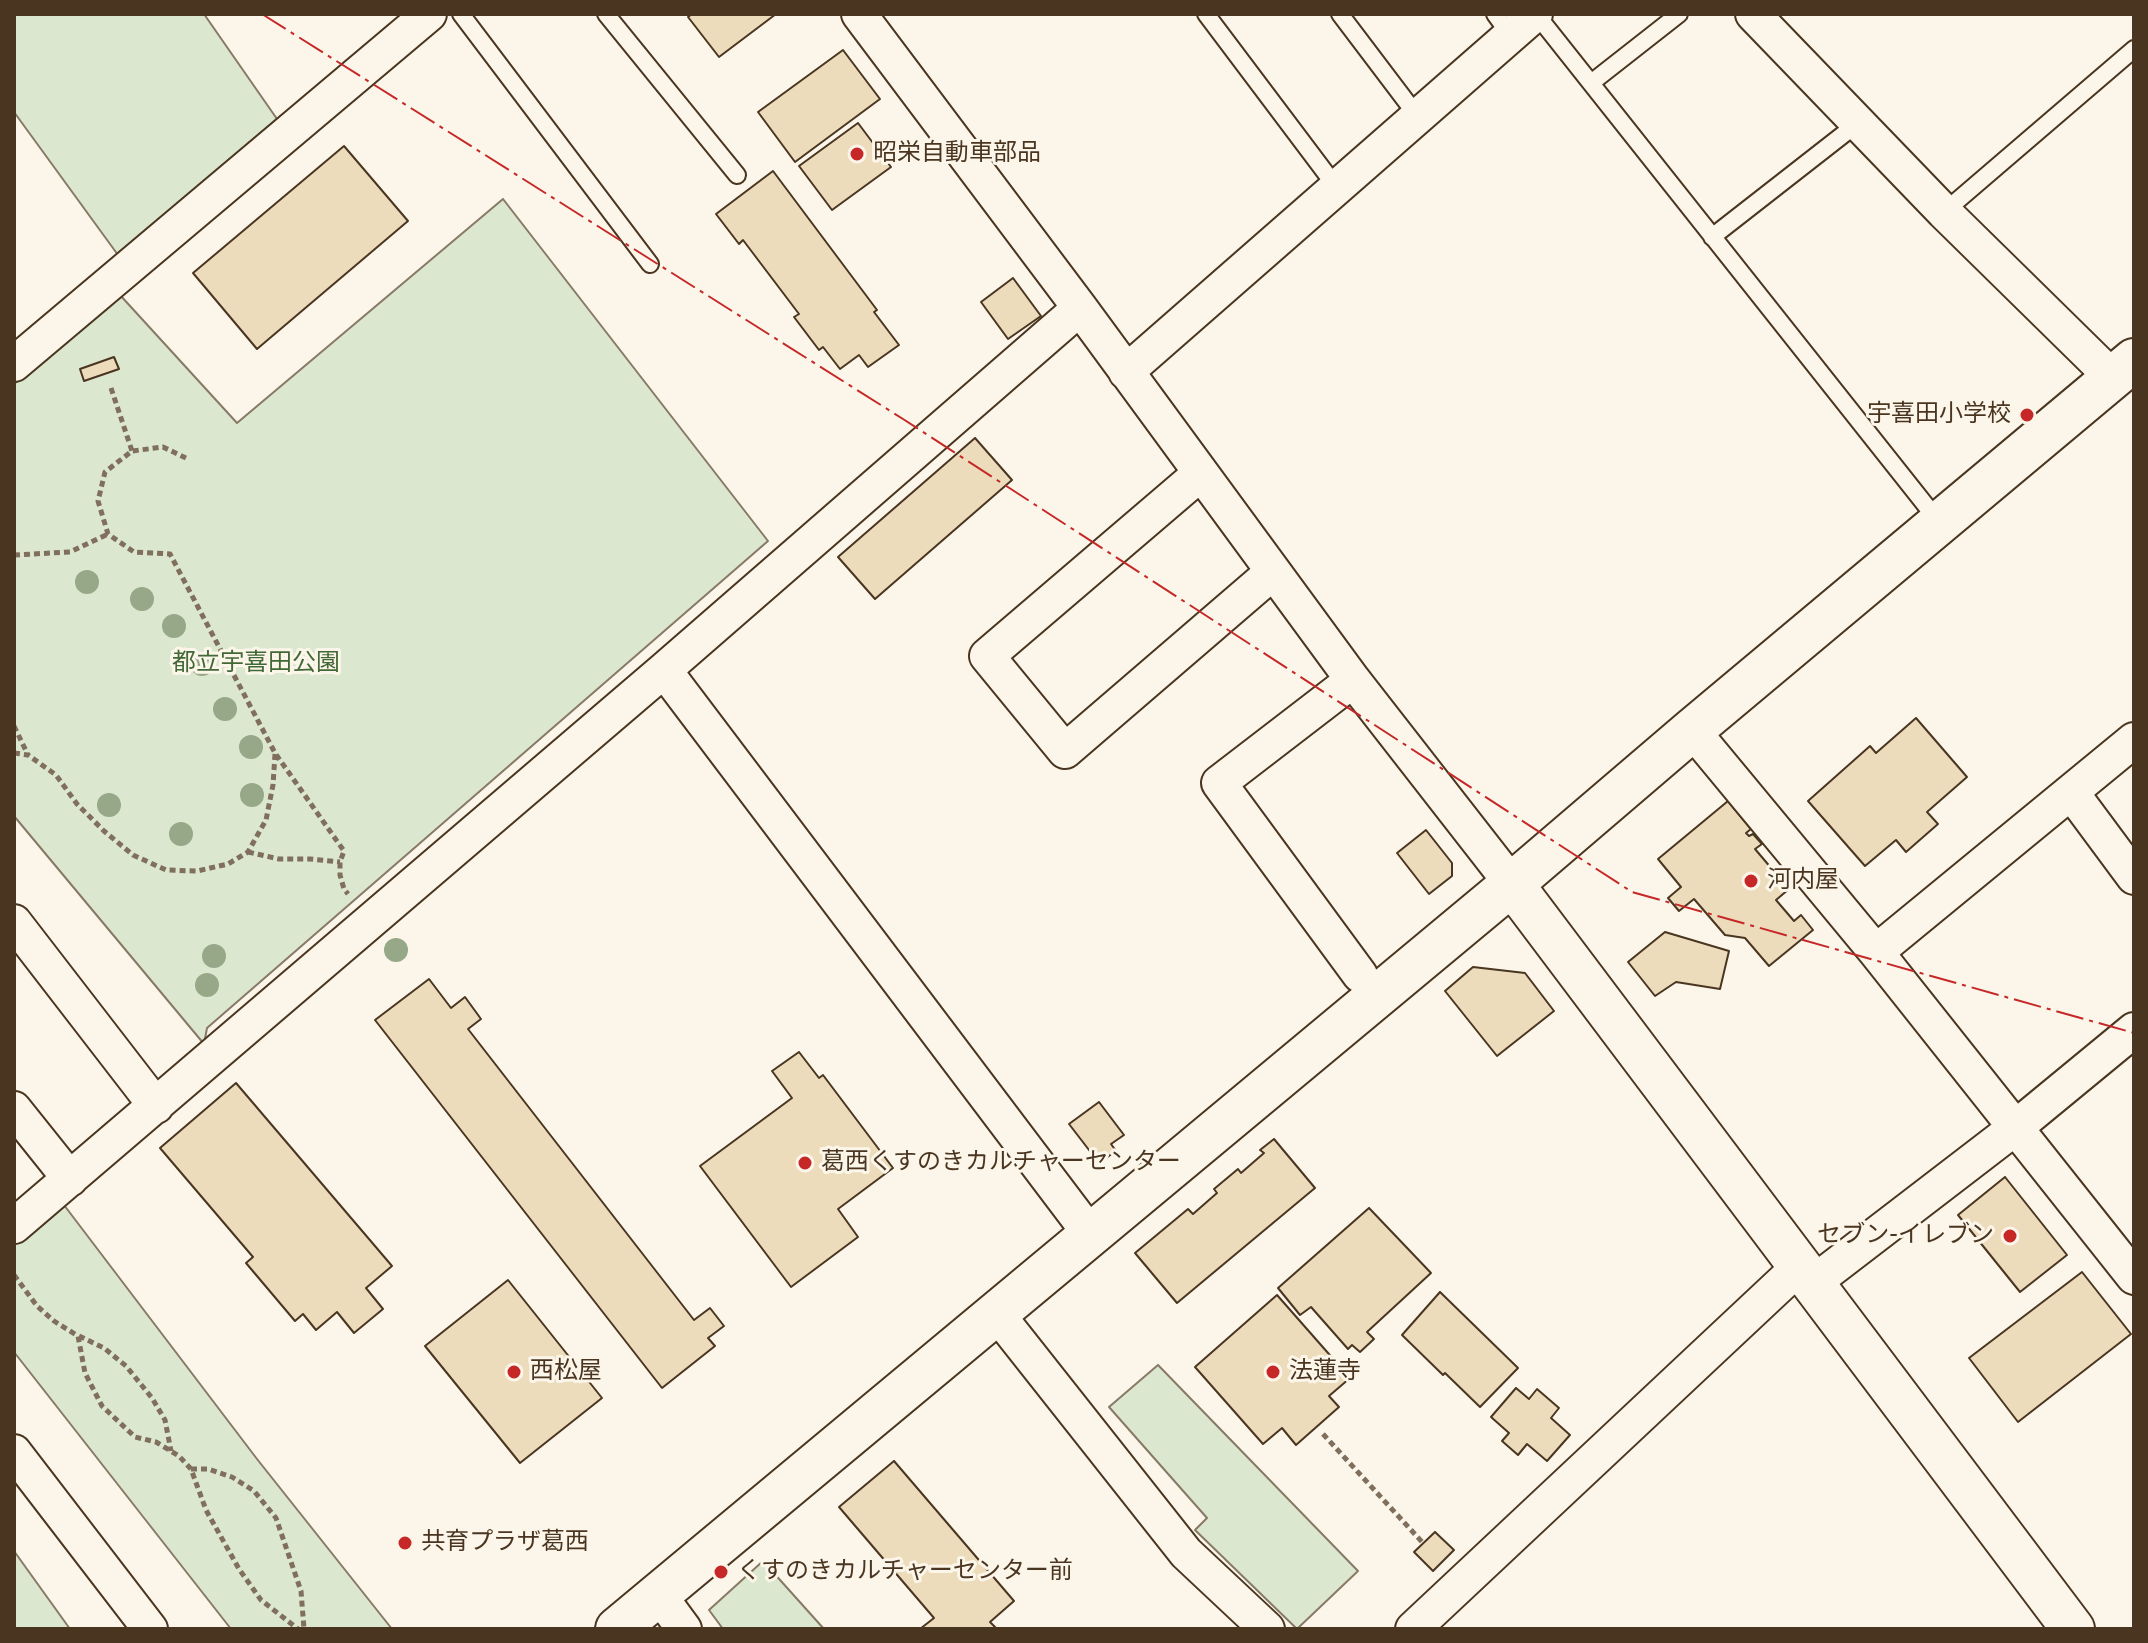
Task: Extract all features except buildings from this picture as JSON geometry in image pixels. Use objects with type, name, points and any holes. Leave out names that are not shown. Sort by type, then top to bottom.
[{"type":"street","points":[[14,364],[429,14]]},
{"type":"street","points":[[859,14],[1353,680],[1512,884],[2073,1629]]},
{"type":"street","points":[[617,1629],[1512,884],[2124,369],[1944,212],[1753,14]]},
{"type":"street","points":[[1126,372],[1418,117],[1519,20]]},
{"type":"street","points":[[14,1226],[664,670],[1080,308]]},
{"type":"street","points":[[1201,473],[987,656],[1065,751],[1273,572]]},
{"type":"street","points":[[664,670],[1091,1235]]},
{"type":"street","points":[[1353,680],[1219,783],[1360,975]]},
{"type":"street","points":[[1692,730],[1876,952],[2134,1277]]},
{"type":"street","points":[[1876,952],[2134,740]]},
{"type":"street","points":[[2071,792],[2134,877]]},
{"type":"street","points":[[14,922],[156,1106]]},
{"type":"street","points":[[1413,1629],[1806,1274],[2015,1128],[2134,1030]]},
{"type":"street","points":[[14,1109],[70,1179]]},
{"type":"street","points":[[997,1314],[1186,1553],[1267,1629]]},
{"type":"street","points":[[14,1452],[150,1629]]},
{"type":"street","points":[[659,1595],[684,1629]]},
{"type":"lane","points":[[461,14],[650,264]]},
{"type":"lane","points":[[606,14],[737,175]]},
{"type":"lane","points":[[1206,14],[1337,188]]},
{"type":"lane","points":[[1340,14],[1418,117]]},
{"type":"lane","points":[[1591,83],[1679,14]]},
{"type":"lane","points":[[1519,20],[1591,83],[1939,522]]},
{"type":"lane","points":[[1944,212],[2134,49]]},
{"type":"lane","points":[[1712,237],[1858,123]]},
{"type":"path","points":[[111,388],[132,451]]},
{"type":"path","points":[[186,458],[163,447],[132,451],[105,472],[98,501],[108,534],[134,552],[170,554],[275,753],[344,851],[340,862],[344,889],[373,920]]},
{"type":"path","points":[[14,555],[70,552],[108,534]]},
{"type":"path","points":[[14,726],[28,755]]},
{"type":"path","points":[[14,753],[28,755],[56,775],[77,804],[133,855],[166,870],[197,871],[228,864],[248,852],[266,820],[275,753]]},
{"type":"path","points":[[248,852],[279,859],[340,862]]},
{"type":"path","points":[[14,1275],[37,1306],[54,1321],[104,1348],[126,1366],[165,1420],[171,1452]]},
{"type":"path","points":[[78,1336],[85,1373],[102,1406],[135,1437],[156,1442],[179,1456],[191,1469],[206,1510],[239,1569],[261,1600],[301,1629]]},
{"type":"path","points":[[1323,1434],[1423,1543]]},
{"type":"path","points":[[191,1469],[208,1469],[232,1477],[254,1491],[276,1518],[301,1591],[301,1629]]},
{"type":"green space","points":[[14,14],[204,14],[277,119],[118,255],[14,112]]},
{"type":"green space","name":"都立宇喜田公園","points":[[503,199],[768,541],[207,1028],[204,1044],[14,816],[14,384],[120,295],[237,423]]},
{"type":"green space","points":[[64,1205],[257,1459],[392,1629],[231,1629],[14,1352],[14,1245]]},
{"type":"green space","points":[[1158,1365],[1358,1571],[1297,1629],[1195,1530],[1207,1518],[1109,1407]]},
{"type":"green space","points":[[14,1551],[70,1629],[14,1629]]},
{"type":"green space","points":[[763,1561],[824,1629],[723,1629],[709,1610]]},
{"type":"power","points":[[262,14],[903,419],[1632,892],[2134,1033]]},
{"type":"place","name":"昭栄自動車部品","points":[[857,154]]},
{"type":"place","name":"宇喜田小学校","points":[[2027,415]]},
{"type":"place","name":"河内屋","points":[[1751,881]]},
{"type":"place","name":"葛西くすのきカルチャーセンター","points":[[805,1163]]},
{"type":"place","name":"セブン-イレブン","points":[[2010,1236]]},
{"type":"place","name":"西松屋","points":[[514,1372]]},
{"type":"place","name":"法蓮寺","points":[[1273,1372]]},
{"type":"place","name":"共育プラザ葛西","points":[[405,1543]]},
{"type":"place","name":"くすのきカルチャーセンター前","points":[[721,1572]]}]
